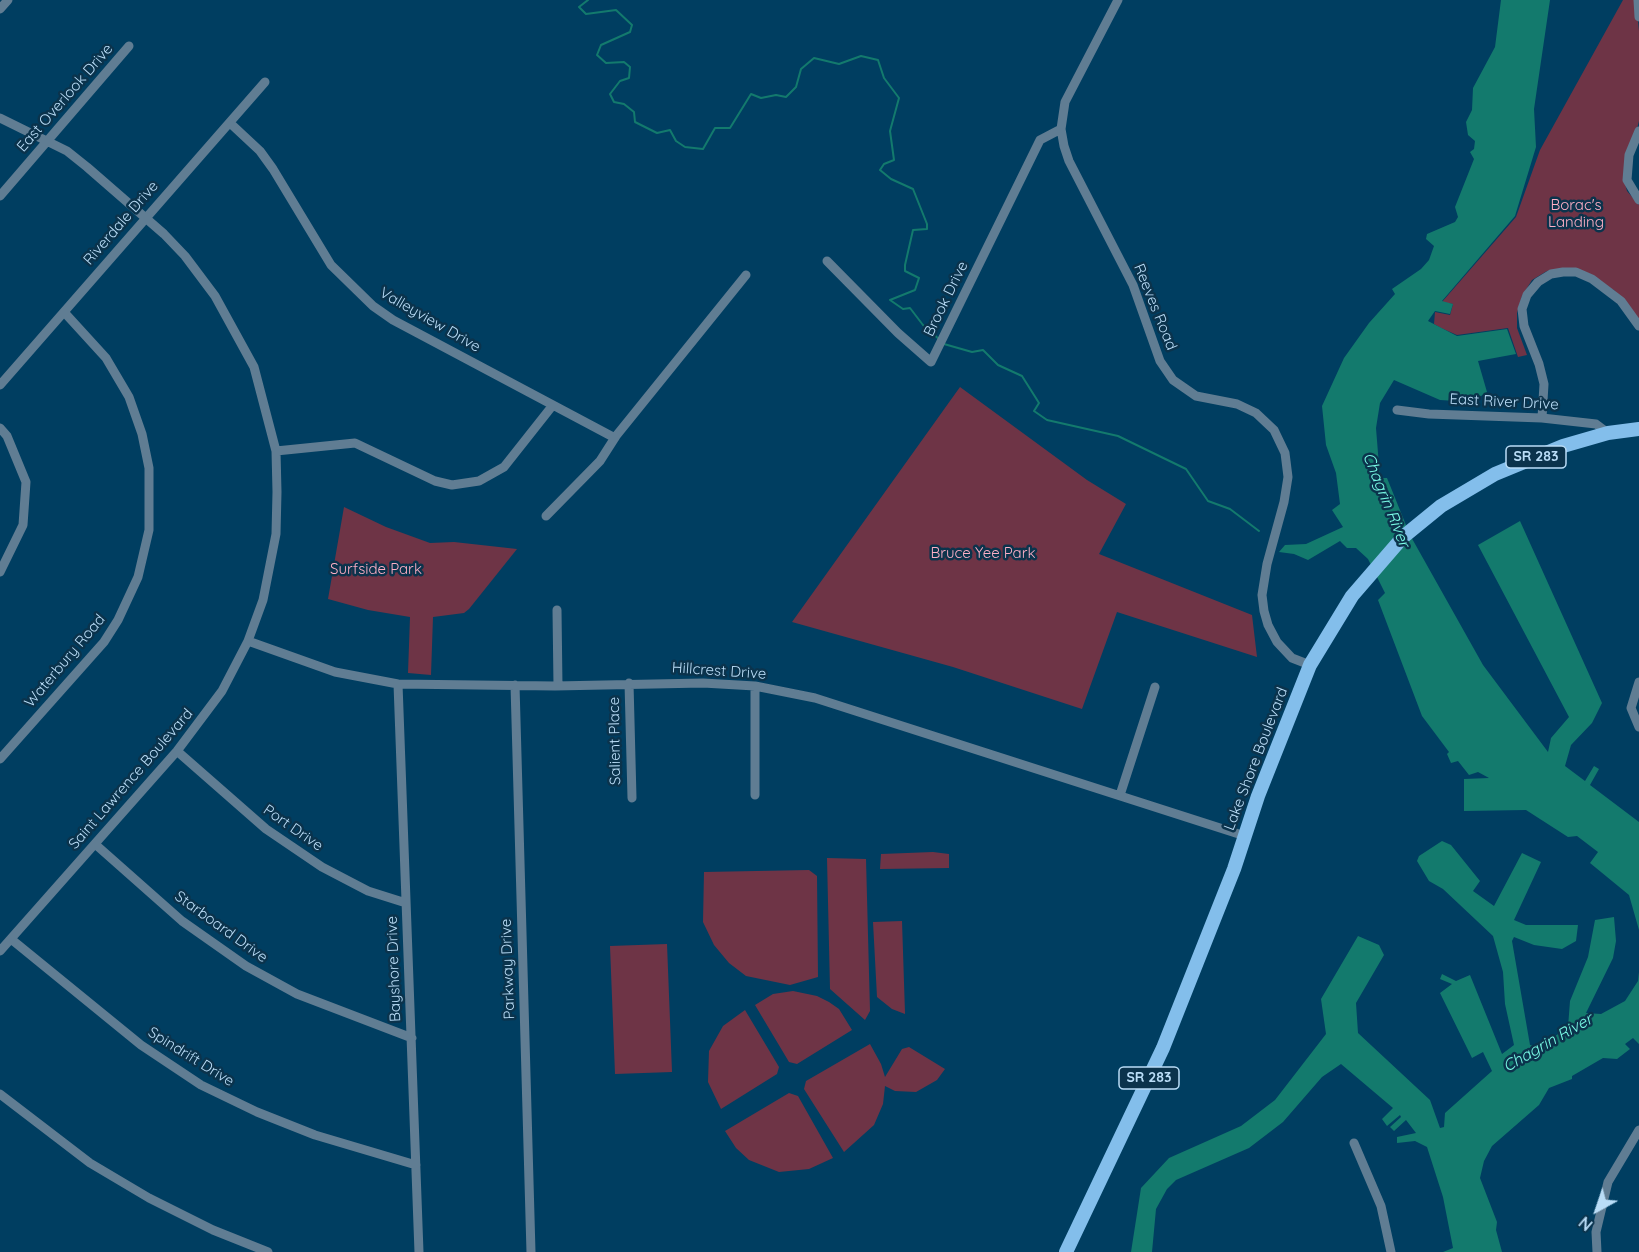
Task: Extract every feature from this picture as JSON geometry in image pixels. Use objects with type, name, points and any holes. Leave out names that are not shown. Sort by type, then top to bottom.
[{"type":"main road","name":"Lake Shore Boulevard","points":[[1066,1252],[1163,1048],[1234,869],[1310,665],[1352,596],[1402,537],[1441,506],[1495,474],[1563,446],[1608,432],[1639,429]]},
{"type":"street","points":[[0,9],[8,0]]},
{"type":"street","name":"Reeves Road","points":[[1118,0],[1065,102],[1061,129],[1069,161],[1133,285],[1160,361],[1173,380],[1196,396],[1237,404],[1257,413],[1274,430],[1281,446],[1288,477],[1284,502],[1267,564],[1262,596],[1264,612],[1268,625],[1278,642],[1292,658],[1310,665]]},
{"type":"street","points":[[1638,0],[1639,17]]},
{"type":"street","name":"East Overlook Drive","points":[[0,196],[129,46]]},
{"type":"street","name":"Riverdale Drive","points":[[0,385],[265,82]]},
{"type":"street","name":"Saint Lawrence Boulevard","points":[[0,118],[48,141],[87,167],[185,256],[215,296],[254,367],[276,451],[276,534],[262,600],[248,641],[222,692],[177,751],[0,951]]},
{"type":"street","name":"Valleyview Drive","points":[[230,123],[260,152],[273,169],[331,265],[357,293],[393,320],[615,438]]},
{"type":"street","name":"Brook Drive","points":[[827,261],[898,333],[931,362],[1040,140],[1061,129]]},
{"type":"street","points":[[1639,131],[1629,155],[1627,180],[1639,200]]},
{"type":"street","points":[[1542,418],[1544,384],[1524,326],[1522,309],[1527,295],[1538,282],[1551,274],[1576,272],[1606,289],[1620,301],[1639,326]]},
{"type":"street","points":[[546,516],[600,461],[615,438],[746,275]]},
{"type":"street","name":"Waterbury Road","points":[[0,759],[104,642],[118,620],[138,576],[149,530],[149,468],[142,434],[129,397],[106,358],[64,312]]},
{"type":"street","points":[[276,451],[355,443],[435,481],[452,484],[479,481],[504,467],[553,405]]},
{"type":"street","name":"East River Drive","points":[[1397,410],[1429,414],[1542,418],[1596,424],[1608,432]]},
{"type":"street","points":[[0,428],[7,436],[27,482],[23,525],[0,572]]},
{"type":"street","points":[[556,610],[558,686]]},
{"type":"street","name":"Hillcrest Drive","points":[[248,641],[335,672],[398,684],[558,686],[629,683],[755,686],[815,698],[1245,836]]},
{"type":"street","points":[[1639,682],[1634,691],[1631,708],[1639,727]]},
{"type":"street","name":"Salient Place","points":[[629,683],[632,798]]},
{"type":"street","name":"Bayshore Drive","points":[[398,684],[418,1252]]},
{"type":"street","name":"Parkway Drive","points":[[516,686],[531,1252]]},
{"type":"street","points":[[754,795],[755,686]]},
{"type":"street","points":[[1120,795],[1155,687]]},
{"type":"street","name":"Port Drive","points":[[177,751],[275,836],[322,867],[368,891],[406,903]]},
{"type":"street","name":"Starboard Drive","points":[[95,844],[182,921],[246,966],[297,994],[412,1038]]},
{"type":"street","name":"Spindrift Drive","points":[[11,939],[141,1045],[201,1085],[258,1112],[315,1135],[416,1165]]},
{"type":"street","points":[[0,1094],[90,1163],[213,1230],[268,1252]]},
{"type":"street","points":[[1598,1252],[1596,1232],[1608,1182],[1639,1130]]},
{"type":"street","points":[[1354,1143],[1381,1206],[1391,1252]]},
{"type":"green space","name":"Borac's Landing","points":[[1623,0],[1636,0],[1639,31],[1639,121],[1624,180],[1627,191],[1639,205],[1639,323],[1614,290],[1560,269],[1547,271],[1532,280],[1522,296],[1517,313],[1517,328],[1527,355],[1518,357],[1508,328],[1457,335],[1441,328],[1434,324],[1435,312],[1450,315],[1453,304],[1442,302],[1516,217],[1540,150]]},
{"type":"green space","name":"Bruce Yee Park","points":[[960,387],[1087,480],[1126,504],[1099,554],[1252,615],[1257,657],[1117,612],[1082,709],[953,667],[792,622]]},
{"type":"green space","name":"Surfside Park","points":[[344,507],[386,527],[430,543],[454,542],[517,549],[469,609],[464,613],[433,617],[431,675],[408,673],[410,617],[368,610],[328,599]]},
{"type":"green space","points":[[933,852],[949,854],[949,868],[880,869],[881,854]]},
{"type":"green space","points":[[827,858],[866,859],[870,1011],[865,1020],[830,989]]},
{"type":"green space","points":[[809,870],[817,876],[818,977],[790,985],[746,976],[729,963],[714,945],[703,922],[704,872]]},
{"type":"green space","points":[[902,921],[905,1014],[892,1009],[877,997],[873,922]]},
{"type":"green space","points":[[667,944],[672,1072],[615,1074],[610,946]]},
{"type":"green space","points":[[793,991],[817,996],[829,1002],[839,1009],[852,1030],[797,1064],[789,1062],[755,1005],[773,994]]},
{"type":"green space","points":[[745,1010],[779,1067],[777,1074],[721,1109],[708,1082],[709,1051],[723,1026]]},
{"type":"green space","points":[[870,1044],[885,1077],[902,1049],[909,1047],[945,1069],[937,1080],[916,1092],[895,1091],[885,1086],[883,1104],[874,1125],[844,1152],[804,1089],[806,1081]]},
{"type":"green space","points":[[789,1093],[798,1096],[833,1158],[809,1169],[779,1172],[749,1160],[736,1148],[725,1131]]},
{"type":"water","name":"Chagrin River","points":[[1501,0],[1550,0],[1534,109],[1536,147],[1515,216],[1442,301],[1453,304],[1450,314],[1435,311],[1428,321],[1457,336],[1507,329],[1516,354],[1478,361],[1487,392],[1472,402],[1440,400],[1394,380],[1380,403],[1376,428],[1380,478],[1387,478],[1410,535],[1483,665],[1548,752],[1551,738],[1569,717],[1478,545],[1520,521],[1602,703],[1592,723],[1571,745],[1565,766],[1585,781],[1594,766],[1599,769],[1590,785],[1639,822],[1639,930],[1629,895],[1590,863],[1598,852],[1577,836],[1568,837],[1526,810],[1464,811],[1464,779],[1489,778],[1478,772],[1469,775],[1458,761],[1451,763],[1447,754],[1449,752],[1422,716],[1378,600],[1385,593],[1368,559],[1356,548],[1347,548],[1340,541],[1308,560],[1294,554],[1279,552],[1285,545],[1306,544],[1343,527],[1332,510],[1340,504],[1336,473],[1326,445],[1322,406],[1344,358],[1369,323],[1395,294],[1392,289],[1421,269],[1429,260],[1434,246],[1426,239],[1427,234],[1455,222],[1458,217],[1455,207],[1474,159],[1470,152],[1474,149],[1475,141],[1468,135],[1466,122],[1472,110],[1473,88],[1495,47]]},
{"type":"water","name":"Chagrin River","points":[[1442,841],[1451,845],[1480,881],[1473,891],[1494,906],[1522,853],[1541,862],[1514,920],[1526,925],[1578,925],[1576,941],[1562,949],[1534,945],[1514,937],[1512,941],[1530,1045],[1540,1047],[1568,1027],[1570,1001],[1588,957],[1595,920],[1614,917],[1616,941],[1613,958],[1586,1013],[1601,1014],[1625,1001],[1638,981],[1639,972],[1639,1044],[1633,1038],[1625,1044],[1630,1049],[1617,1059],[1603,1058],[1572,1076],[1572,1079],[1549,1088],[1539,1105],[1492,1146],[1484,1161],[1480,1178],[1497,1222],[1496,1230],[1502,1252],[1443,1252],[1453,1248],[1443,1197],[1427,1147],[1415,1141],[1397,1143],[1397,1137],[1416,1133],[1406,1120],[1394,1131],[1390,1127],[1401,1117],[1400,1115],[1387,1126],[1382,1119],[1393,1108],[1341,1064],[1322,1077],[1283,1122],[1249,1148],[1176,1180],[1167,1189],[1156,1209],[1152,1252],[1131,1252],[1141,1188],[1169,1158],[1241,1126],[1275,1100],[1326,1034],[1321,999],[1358,936],[1379,945],[1384,955],[1356,1003],[1358,1033],[1430,1100],[1440,1128],[1444,1127],[1445,1113],[1492,1071],[1483,1052],[1472,1058],[1440,993],[1452,984],[1440,979],[1442,974],[1456,981],[1470,975],[1502,1054],[1514,1045],[1505,1004],[1503,972],[1493,936],[1443,889],[1429,881],[1417,861],[1419,856]]},
{"type":"waterway","points":[[588,0],[579,7],[586,14],[616,10],[632,25],[630,32],[601,45],[597,55],[606,63],[624,62],[630,67],[629,78],[620,81],[610,94],[614,102],[624,104],[634,112],[635,122],[657,133],[670,130],[676,141],[685,147],[703,149],[715,128],[730,128],[751,94],[761,98],[776,95],[786,97],[796,87],[801,69],[814,58],[839,64],[861,56],[878,60],[884,78],[899,98],[890,131],[894,160],[884,164],[880,170],[891,179],[913,189],[927,224],[927,229],[913,230],[905,265],[905,271],[919,278],[915,290],[890,300],[903,309],[910,308],[923,325],[940,340]]},
{"type":"waterway","points":[[944,344],[972,352],[983,350],[998,365],[1022,376],[1039,403],[1034,411],[1047,420],[1118,436],[1186,469],[1208,501],[1230,509],[1259,531]]}]
